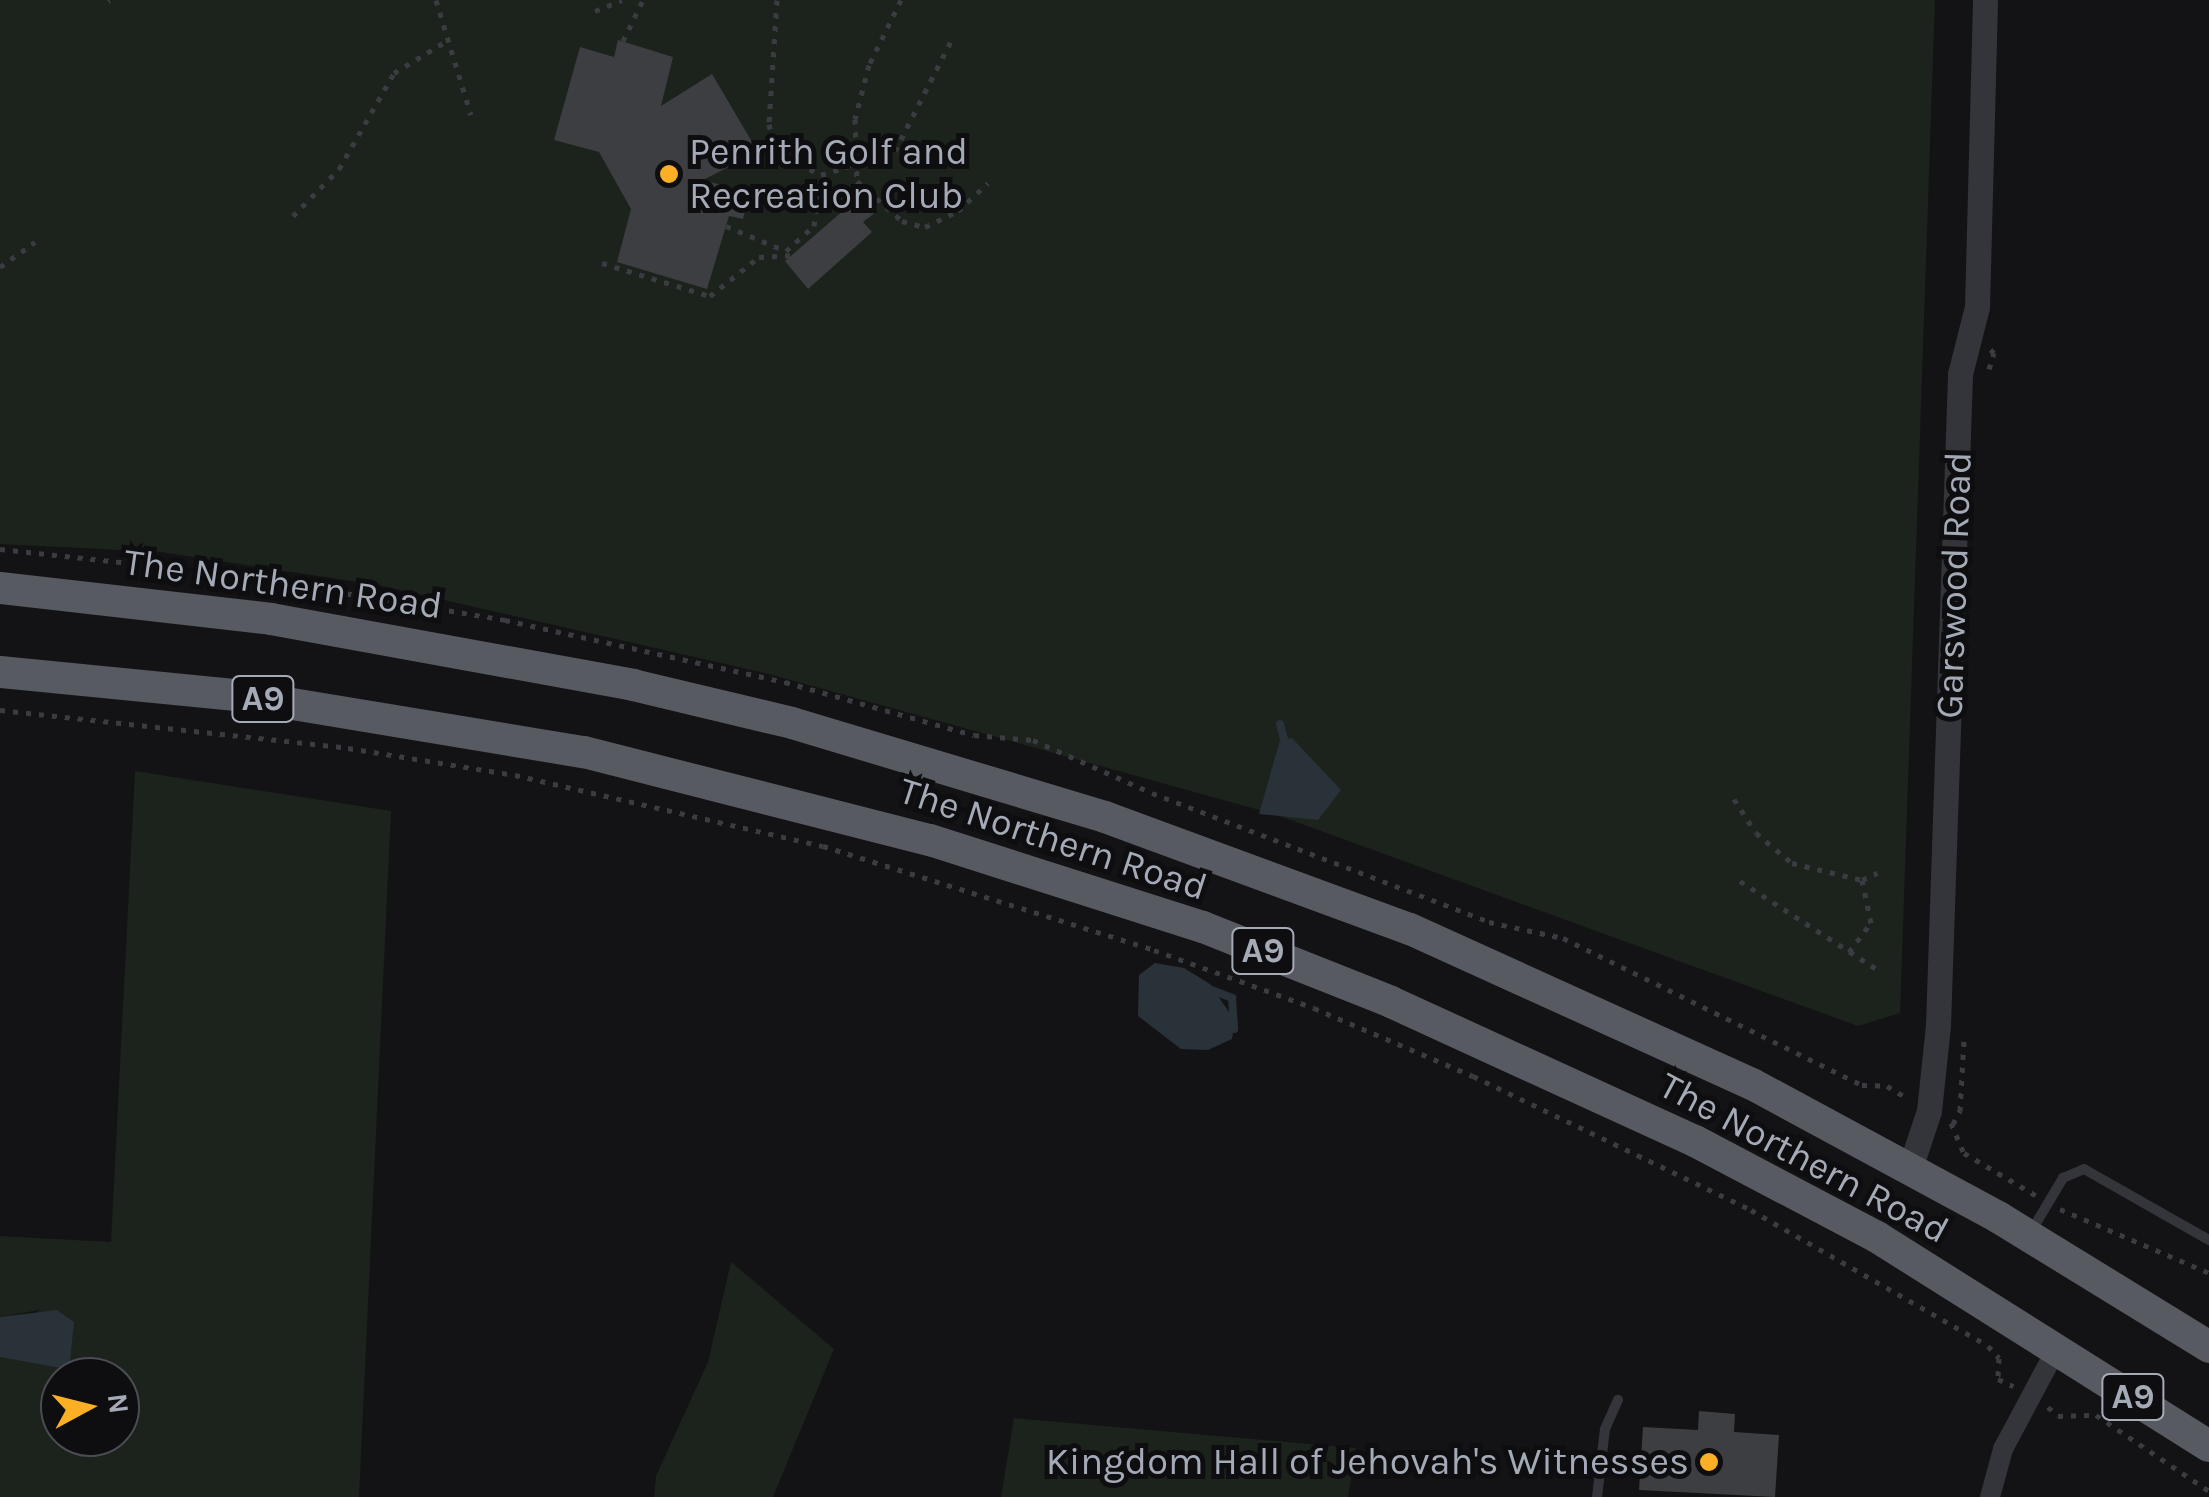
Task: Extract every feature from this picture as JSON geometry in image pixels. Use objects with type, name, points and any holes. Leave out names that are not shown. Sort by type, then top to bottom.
[{"type":"highway","name":"The Northern Road","points":[[0,588],[393,638],[633,685],[950,768],[1410,929],[1734,1076],[1910,1168],[2209,1347]]},
{"type":"highway","name":"The Northern Road","points":[[0,672],[244,696],[584,752],[765,793],[1054,878],[1203,928],[1544,1068],[1877,1236],[2209,1446]]},
{"type":"street","name":"Garswood Road","points":[[1910,1168],[1929,1112],[1936,1044],[1960,374],[1976,306],[1985,0]]},
{"type":"street","points":[[1990,1497],[2003,1449],[2057,1348]]},
{"type":"lane","points":[[2029,1236],[2062,1178],[2084,1170],[2209,1240]]},
{"type":"lane","points":[[1597,1497],[1605,1429],[1618,1400]]},
{"type":"path","points":[[436,0],[471,114]]},
{"type":"path","points":[[595,10],[622,0]]},
{"type":"path","points":[[623,41],[643,0]]},
{"type":"path","points":[[777,0],[769,124],[775,150],[820,176]]},
{"type":"path","points":[[901,0],[869,65],[854,119],[853,162],[857,180],[902,221],[925,227],[958,211],[988,183]]},
{"type":"path","points":[[820,176],[895,151],[954,35]]},
{"type":"path","points":[[293,216],[339,170],[394,72],[448,40]]},
{"type":"path","points":[[602,263],[710,296],[759,257],[789,253],[814,226],[820,176]]},
{"type":"path","points":[[726,226],[789,253]]},
{"type":"path","points":[[0,266],[35,242]]},
{"type":"path","points":[[0,710],[348,748],[514,775],[823,846],[1154,950],[1456,1068],[1752,1210],[1988,1346],[1998,1358],[1998,1380]]},
{"type":"path","points":[[1734,798],[1756,834],[1792,863],[1862,880],[1876,872]]},
{"type":"path","points":[[1849,952],[1871,922],[1862,880]]},
{"type":"path","points":[[1740,882],[1878,970]]},
{"type":"path","points":[[2058,1416],[2096,1415],[2209,1491]]},
{"type":"shaded area","points":[[0,0],[1935,0],[1900,1013],[1858,1026],[1277,815],[769,674],[378,585],[161,552],[0,544]]},
{"type":"shaded area","points":[[1292,738],[1341,790],[1318,820],[1259,814],[1280,740]]},
{"type":"shaded area","points":[[135,771],[391,811],[359,1497],[0,1497],[0,1357],[10,1358],[39,1310],[0,1317],[0,1236],[111,1242]]},
{"type":"shaded area","points":[[1155,963],[1184,968],[1210,984],[1235,1021],[1232,1039],[1208,1050],[1181,1049],[1138,1016],[1139,975]]},
{"type":"shaded area","points":[[731,1262],[834,1349],[773,1497],[654,1497],[656,1476],[708,1362]]},
{"type":"shaded area","points":[[57,1310],[74,1322],[70,1357],[40,1357],[40,1364],[0,1357],[0,1317]]},
{"type":"shaded area","points":[[1014,1418],[1356,1448],[1348,1497],[1001,1497]]},
{"type":"building","name":"Penrith Golf and Recreation Club","points":[[618,40],[673,57],[661,106],[712,74],[758,152],[703,180],[750,193],[743,219],[729,216],[707,289],[617,262],[631,209],[599,152],[554,140],[580,47],[614,57]]},
{"type":"building","points":[[855,186],[876,212],[863,222],[872,232],[808,289],[785,261],[844,210],[838,201]]},
{"type":"building","name":"Kingdom Hall of Jehovah's Witnesses","points":[[1699,1411],[1735,1414],[1734,1432],[1779,1435],[1775,1497],[1639,1490],[1643,1427],[1698,1430]]},
{"type":"waterway","points":[[1280,724],[1286,747]]},
{"type":"waterway","points":[[1209,989],[1232,998],[1234,1029]]},
{"type":"place","name":"Penrith Golf and Recreation Club","points":[[669,174]]},
{"type":"place","name":"Kingdom Hall of Jehovah's Witnesses","points":[[1709,1462]]}]
